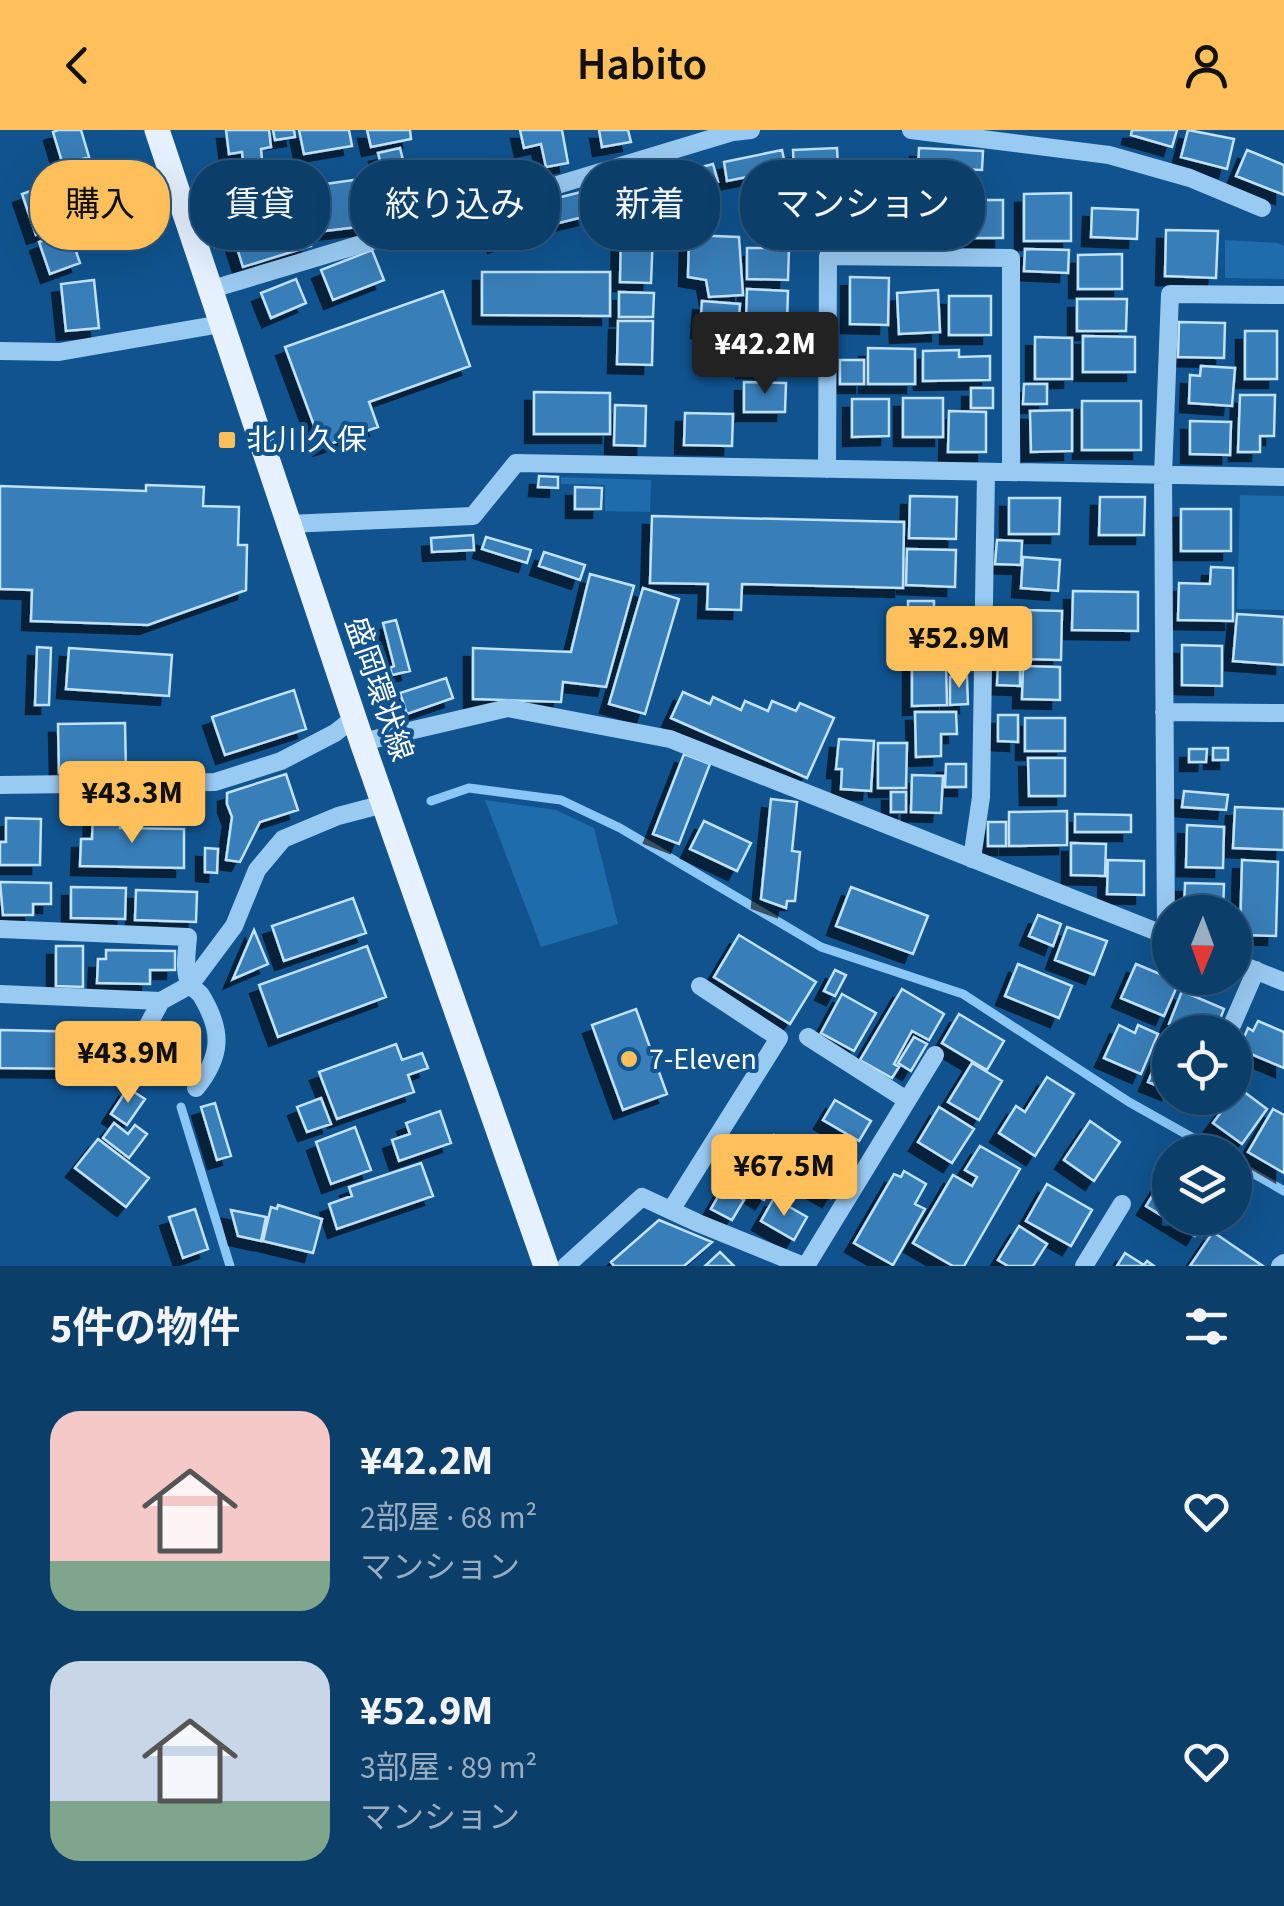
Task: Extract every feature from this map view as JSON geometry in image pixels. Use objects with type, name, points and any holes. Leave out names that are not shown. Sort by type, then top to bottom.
[{"type":"main road","name":"盛岡環状線","points":[[157,130],[209,290],[208,326],[288,524],[546,1266]]},
{"type":"street","points":[[209,290],[604,169],[751,130]]},
{"type":"street","points":[[922,131],[1110,156],[1190,178],[1262,208]]},
{"type":"street","points":[[827,469],[828,256],[1011,258],[1010,472]]},
{"type":"street","points":[[1167,895],[1164,475],[1170,294],[1284,295]]},
{"type":"street","points":[[0,351],[59,352],[208,326]]},
{"type":"street","points":[[288,524],[473,516],[516,464],[1284,477]]},
{"type":"street","points":[[972,859],[981,797],[986,472]]},
{"type":"street","points":[[0,785],[215,782],[281,761],[335,733],[508,708],[670,739],[1152,930]]},
{"type":"street","points":[[1164,712],[1284,713]]},
{"type":"street","points":[[0,994],[161,1001],[190,985],[234,926],[257,870],[283,839],[338,816],[384,804]]},
{"type":"street","points":[[0,928],[188,937],[186,969],[190,985],[200,993],[219,1040],[212,1068],[196,1088]]},
{"type":"street","points":[[1252,968],[1284,982]]},
{"type":"street","points":[[1236,1015],[1256,970]]},
{"type":"street","points":[[671,1210],[779,1038],[700,986]]},
{"type":"street","points":[[138,1044],[161,1001]]},
{"type":"street","points":[[808,1037],[905,1099]]},
{"type":"street","points":[[566,1266],[642,1197],[805,1266],[935,1054]]},
{"type":"street","points":[[1084,1266],[1122,1204]]},
{"type":"shaded area","points":[[1225,240],[1284,246],[1284,279],[1225,278]]},
{"type":"shaded area","points":[[561,477],[651,480],[650,512],[605,511],[605,485],[561,484]]},
{"type":"shaded area","points":[[1240,495],[1284,496],[1284,610],[1237,609]]},
{"type":"shaded area","points":[[485,800],[556,810],[594,828],[618,924],[541,947]]},
{"type":"building","points":[[81,130],[89,157],[61,160],[53,132]]},
{"type":"building","points":[[226,130],[269,130],[271,147],[261,149],[262,159],[243,160],[242,152],[229,154]]},
{"type":"building","points":[[273,130],[294,130],[295,137],[275,140]]},
{"type":"building","points":[[299,130],[349,130],[352,146],[304,154]]},
{"type":"building","points":[[367,130],[410,130],[411,139],[371,147]]},
{"type":"building","points":[[520,130],[562,130],[568,163],[544,160],[541,144],[524,148]]},
{"type":"building","points":[[599,130],[628,130],[631,142],[602,147]]},
{"type":"building","points":[[1132,130],[1177,130],[1172,147],[1131,135]]},
{"type":"building","points":[[1188,130],[1234,139],[1227,169],[1181,157]]},
{"type":"building","points":[[400,148],[403,160],[380,160],[378,153]]},
{"type":"building","points":[[837,148],[838,160],[794,160],[793,150]]},
{"type":"building","points":[[919,148],[983,151],[983,160],[918,160]]},
{"type":"building","points":[[782,150],[784,160],[740,160],[740,178],[727,181],[724,162]]},
{"type":"building","points":[[1247,150],[1284,165],[1284,195],[1236,176]]},
{"type":"building","points":[[350,181],[350,228],[330,230],[330,183]]},
{"type":"building","points":[[30,191],[30,217],[22,194]]},
{"type":"building","points":[[580,192],[580,218],[560,223],[560,197]]},
{"type":"building","points":[[1071,193],[1071,241],[1024,241],[1024,194]]},
{"type":"building","points":[[985,200],[1003,200],[1003,238],[985,238]]},
{"type":"building","points":[[1092,208],[1138,210],[1137,239],[1091,237]]},
{"type":"building","points":[[1166,230],[1218,231],[1216,278],[1165,276]]},
{"type":"building","points":[[720,236],[739,237],[743,295],[709,297],[706,280],[688,277],[689,250],[720,250]]},
{"type":"building","points":[[1025,249],[1069,250],[1068,273],[1024,271]]},
{"type":"building","points":[[42,250],[76,250],[80,263],[50,274]]},
{"type":"building","points":[[238,250],[298,250],[243,267]]},
{"type":"building","points":[[372,250],[384,280],[333,300],[321,270]]},
{"type":"building","points":[[621,250],[652,250],[651,283],[620,282]]},
{"type":"building","points":[[747,250],[789,250],[788,280],[747,279]]},
{"type":"building","points":[[1122,254],[1122,289],[1078,289],[1078,255]]},
{"type":"building","points":[[482,272],[610,272],[610,316],[482,315]]},
{"type":"building","points":[[850,277],[889,278],[888,325],[850,324]]},
{"type":"building","points":[[296,279],[306,303],[271,318],[261,293]]},
{"type":"building","points":[[94,280],[99,328],[66,331],[61,284]]},
{"type":"building","points":[[747,289],[788,291],[787,323],[746,321]]},
{"type":"building","points":[[938,290],[940,332],[899,334],[897,293]]},
{"type":"building","points":[[443,291],[470,366],[369,402],[378,427],[322,447],[285,347]]},
{"type":"building","points":[[619,292],[654,293],[653,317],[619,317]]},
{"type":"building","points":[[949,296],[991,296],[991,335],[949,335]]},
{"type":"building","points":[[1077,299],[1127,299],[1126,331],[1077,331]]},
{"type":"building","points":[[702,301],[740,304],[738,332],[700,329]]},
{"type":"building","points":[[618,321],[653,321],[652,365],[617,364]]},
{"type":"building","points":[[1179,322],[1225,323],[1224,358],[1178,357]]},
{"type":"building","points":[[1245,331],[1277,331],[1277,379],[1245,379]]},
{"type":"building","points":[[1083,336],[1135,337],[1135,372],[1083,372]]},
{"type":"building","points":[[1035,337],[1072,338],[1072,379],[1035,379]]},
{"type":"building","points":[[745,341],[784,341],[784,370],[745,369]]},
{"type":"building","points":[[868,348],[915,349],[915,384],[868,384]]},
{"type":"building","points":[[959,350],[959,357],[990,356],[990,380],[923,381],[923,351]]},
{"type":"building","points":[[840,360],[864,360],[864,384],[840,384]]},
{"type":"building","points":[[1201,366],[1235,368],[1232,406],[1189,403],[1190,375],[1200,376]]},
{"type":"building","points":[[744,382],[786,383],[785,412],[744,412]]},
{"type":"building","points":[[1024,384],[1047,384],[1047,404],[1023,404]]},
{"type":"building","points":[[971,388],[993,388],[993,408],[971,408]]},
{"type":"building","points":[[534,392],[610,393],[610,434],[534,434]]},
{"type":"building","points":[[1240,395],[1275,395],[1274,436],[1260,436],[1260,452],[1238,452]]},
{"type":"building","points":[[903,398],[943,398],[943,437],[903,437]]},
{"type":"building","points":[[852,399],[889,399],[889,436],[852,437]]},
{"type":"building","points":[[1082,401],[1141,401],[1141,450],[1082,450]]},
{"type":"building","points":[[615,405],[646,406],[645,446],[614,445]]},
{"type":"building","points":[[1072,410],[1072,451],[1031,452],[1030,411]]},
{"type":"building","points":[[949,411],[986,412],[986,452],[948,452]]},
{"type":"building","points":[[685,413],[733,414],[732,446],[684,445]]},
{"type":"building","points":[[1190,421],[1231,422],[1230,455],[1190,454]]},
{"type":"building","points":[[539,476],[558,477],[558,488],[538,487]]},
{"type":"building","points":[[146,485],[204,487],[203,506],[239,507],[238,545],[247,545],[246,590],[148,625],[31,621],[32,590],[0,589],[0,486],[146,491]]},
{"type":"building","points":[[575,487],[602,488],[601,509],[575,509]]},
{"type":"building","points":[[910,496],[957,497],[956,539],[909,538]]},
{"type":"building","points":[[1100,497],[1145,497],[1144,535],[1099,535]]},
{"type":"building","points":[[1009,498],[1060,498],[1059,534],[1009,534]]},
{"type":"building","points":[[1181,509],[1231,509],[1231,551],[1181,551]]},
{"type":"building","points":[[652,516],[904,522],[903,588],[742,584],[741,610],[707,609],[708,584],[650,583]]},
{"type":"building","points":[[473,535],[474,550],[432,552],[431,538]]},
{"type":"building","points":[[486,537],[531,550],[527,563],[482,549]]},
{"type":"building","points":[[997,540],[1022,541],[1021,565],[995,564]]},
{"type":"building","points":[[907,549],[956,550],[955,587],[906,585]]},
{"type":"building","points":[[544,552],[585,565],[580,580],[539,566]]},
{"type":"building","points":[[1023,557],[1060,560],[1058,591],[1021,588]]},
{"type":"building","points":[[1211,567],[1233,568],[1233,621],[1178,620],[1179,583],[1210,584]]},
{"type":"building","points":[[590,574],[634,586],[606,687],[563,682],[561,702],[473,699],[473,648],[571,652]]},
{"type":"building","points":[[643,588],[679,599],[645,714],[609,704]]},
{"type":"building","points":[[1073,591],[1138,592],[1138,631],[1072,630]]},
{"type":"building","points":[[908,601],[934,601],[934,612],[947,612],[946,645],[908,644]]},
{"type":"building","points":[[1024,610],[1062,611],[1061,660],[1022,659]]},
{"type":"building","points":[[1237,614],[1284,617],[1284,665],[1233,661]]},
{"type":"building","points":[[396,620],[410,671],[392,675],[390,668],[394,666],[383,623]]},
{"type":"building","points":[[1182,645],[1222,646],[1222,686],[1182,685]]},
{"type":"building","points":[[37,647],[51,648],[49,705],[35,705]]},
{"type":"building","points":[[69,648],[172,655],[169,696],[66,689]]},
{"type":"building","points":[[998,661],[1020,662],[1020,686],[997,685]]},
{"type":"building","points":[[946,662],[947,705],[912,706],[912,663]]},
{"type":"building","points":[[1023,666],[1060,667],[1060,700],[1022,699]]},
{"type":"building","points":[[950,677],[967,677],[968,704],[950,705]]},
{"type":"building","points":[[446,678],[453,698],[407,714],[400,693]]},
{"type":"building","points":[[294,690],[306,729],[225,755],[212,717]]},
{"type":"building","points":[[683,692],[710,704],[713,697],[741,710],[745,701],[768,711],[772,701],[796,711],[800,703],[834,718],[807,778],[671,718]]},
{"type":"building","points":[[915,712],[956,712],[957,734],[941,734],[941,756],[916,757]]},
{"type":"building","points":[[998,715],[1018,715],[1018,742],[998,741]]},
{"type":"building","points":[[1025,718],[1065,718],[1065,751],[1025,751]]},
{"type":"building","points":[[125,723],[126,772],[59,773],[58,724]]},
{"type":"building","points":[[839,739],[874,741],[871,791],[841,789],[842,769],[836,769]]},
{"type":"building","points":[[878,743],[907,743],[906,788],[878,788]]},
{"type":"building","points":[[1213,748],[1228,748],[1228,760],[1213,760]]},
{"type":"building","points":[[1189,749],[1207,749],[1206,762],[1189,762]]},
{"type":"building","points":[[684,754],[710,764],[679,844],[653,834]]},
{"type":"building","points":[[1028,758],[1065,758],[1065,796],[1029,796]]},
{"type":"building","points":[[946,764],[966,764],[966,787],[945,787]]},
{"type":"building","points":[[286,774],[298,810],[260,822],[240,862],[226,860],[232,817],[227,793]]},
{"type":"building","points":[[912,775],[943,776],[941,813],[911,812]]},
{"type":"building","points":[[1184,791],[1228,795],[1226,810],[1182,807]]},
{"type":"building","points":[[891,792],[906,792],[906,812],[891,812]]},
{"type":"building","points":[[771,799],[797,802],[792,851],[800,852],[795,901],[787,901],[786,908],[761,899]]},
{"type":"building","points":[[1235,807],[1284,809],[1284,850],[1233,848]]},
{"type":"building","points":[[1067,811],[1067,845],[1009,846],[1009,812]]},
{"type":"building","points":[[93,814],[120,814],[120,828],[184,829],[184,868],[80,866],[81,839],[92,839]]},
{"type":"building","points":[[1075,814],[1131,815],[1131,832],[1075,832]]},
{"type":"building","points":[[6,818],[41,819],[40,865],[0,865],[0,842],[6,842]]},
{"type":"building","points":[[704,821],[751,843],[737,871],[690,849]]},
{"type":"building","points":[[988,822],[1006,822],[1006,846],[988,846]]},
{"type":"building","points":[[1187,825],[1224,827],[1223,868],[1186,867]]},
{"type":"building","points":[[1071,843],[1106,844],[1105,876],[1071,875]]},
{"type":"building","points":[[205,848],[218,849],[217,873],[205,872]]},
{"type":"building","points":[[1108,860],[1144,861],[1144,895],[1107,894]]},
{"type":"building","points":[[1242,860],[1278,862],[1276,936],[1252,935],[1252,895],[1241,895]]},
{"type":"building","points":[[0,882],[51,883],[51,904],[33,904],[33,915],[3,915]]},
{"type":"building","points":[[1185,883],[1224,884],[1224,895],[1185,895]]},
{"type":"building","points":[[71,887],[126,888],[125,919],[71,918]]},
{"type":"building","points":[[851,887],[928,916],[913,954],[836,926]]},
{"type":"building","points":[[136,890],[197,892],[196,922],[135,920]]},
{"type":"building","points":[[353,898],[366,933],[284,961],[272,926]]},
{"type":"building","points":[[1038,915],[1061,924],[1053,946],[1029,936]]},
{"type":"building","points":[[1067,927],[1107,941],[1094,975],[1055,960]]},
{"type":"building","points":[[254,930],[268,964],[233,979]]},
{"type":"building","points":[[739,935],[816,982],[790,1024],[714,977]]},
{"type":"building","points":[[56,946],[83,946],[83,987],[56,986]]},
{"type":"building","points":[[367,946],[386,997],[278,1037],[259,985]]},
{"type":"building","points":[[106,950],[175,951],[175,970],[150,970],[150,984],[97,983],[98,959],[106,959]]},
{"type":"building","points":[[1018,964],[1072,986],[1059,1018],[1005,996]]},
{"type":"building","points":[[1136,964],[1152,971],[1152,995],[1173,995],[1164,1015],[1121,998]]},
{"type":"building","points":[[835,970],[846,975],[835,996],[824,991]]},
{"type":"building","points":[[902,989],[944,1014],[929,1040],[912,1031],[894,1064],[899,1067],[892,1078],[860,1060]]},
{"type":"building","points":[[842,994],[876,1013],[854,1051],[821,1033]]},
{"type":"building","points":[[1180,995],[1191,995],[1224,1009],[1222,1015],[1173,1015]]},
{"type":"building","name":"7-Eleven","points":[[636,1009],[667,1094],[623,1110],[592,1025]]},
{"type":"building","points":[[959,1014],[1004,1041],[987,1070],[942,1043]]},
{"type":"building","points":[[1258,1021],[1284,1032],[1284,1068],[1252,1054],[1253,1031]]},
{"type":"building","points":[[1119,1025],[1135,1033],[1138,1025],[1152,1031],[1152,1048],[1141,1074],[1104,1058]]},
{"type":"building","points":[[0,1030],[91,1032],[91,1069],[0,1068]]},
{"type":"building","points":[[914,1037],[927,1044],[911,1071],[898,1063]]},
{"type":"building","points":[[396,1044],[402,1060],[422,1053],[428,1068],[408,1075],[414,1092],[337,1119],[319,1072]]},
{"type":"building","points":[[972,1063],[1002,1081],[979,1120],[948,1102]]},
{"type":"building","points":[[1047,1077],[1074,1094],[1035,1156],[999,1133],[1016,1106],[1025,1112]]},
{"type":"building","points":[[128,1088],[145,1099],[127,1125],[111,1114]]},
{"type":"building","points":[[321,1098],[331,1124],[307,1132],[297,1107]]},
{"type":"building","points":[[1252,1098],[1267,1109],[1248,1135],[1230,1135],[1213,1123],[1219,1115],[1252,1115]]},
{"type":"building","points":[[835,1100],[871,1121],[859,1141],[823,1120]]},
{"type":"building","points":[[215,1103],[231,1156],[217,1160],[201,1107]]},
{"type":"building","points":[[939,1107],[974,1129],[952,1163],[918,1142]]},
{"type":"building","points":[[1273,1109],[1284,1115],[1284,1173],[1252,1154],[1252,1145]]},
{"type":"building","points":[[440,1111],[451,1143],[399,1161],[392,1140],[410,1134],[406,1123]]},
{"type":"building","points":[[1090,1121],[1120,1142],[1094,1181],[1064,1160]]},
{"type":"building","points":[[114,1123],[128,1134],[135,1125],[147,1134],[129,1158],[103,1138]]},
{"type":"building","points":[[355,1127],[371,1170],[331,1184],[316,1142]]},
{"type":"building","points":[[774,1135],[796,1148],[764,1200],[731,1180],[756,1141],[767,1147]]},
{"type":"building","points":[[98,1139],[149,1178],[126,1207],[75,1168]]},
{"type":"building","points":[[980,1146],[1020,1169],[964,1266],[953,1266],[913,1243],[953,1175],[972,1186],[977,1177],[965,1170]]},
{"type":"building","points":[[803,1152],[844,1176],[831,1198],[790,1174]]},
{"type":"building","points":[[421,1163],[433,1196],[337,1229],[329,1204],[352,1196],[349,1187]]},
{"type":"building","points":[[904,1171],[926,1184],[915,1204],[925,1209],[893,1265],[854,1243],[894,1174],[901,1177]]},
{"type":"building","points":[[1047,1184],[1092,1210],[1071,1246],[1026,1221]]},
{"type":"building","points":[[723,1188],[744,1200],[732,1220],[711,1209]]},
{"type":"building","points":[[774,1198],[807,1217],[794,1240],[761,1221]]},
{"type":"building","points":[[278,1205],[322,1219],[313,1253],[263,1241],[271,1207],[277,1209]]},
{"type":"building","points":[[195,1209],[208,1249],[183,1258],[169,1217]]},
{"type":"building","points":[[231,1210],[266,1217],[261,1241],[238,1236]]},
{"type":"building","points":[[659,1220],[712,1242],[684,1266],[614,1266],[611,1262]]},
{"type":"building","points":[[1019,1226],[1047,1244],[1033,1266],[1008,1266],[998,1260]]},
{"type":"building","points":[[1211,1235],[1217,1235],[1263,1266],[1190,1266]]},
{"type":"building","points":[[720,1252],[734,1266],[705,1266]]},
{"type":"building","points":[[1125,1253],[1144,1265],[1147,1261],[1154,1266],[1117,1266]]},
{"type":"waterway","points":[[431,801],[469,788],[561,800],[620,828],[821,947],[963,994],[1129,1102],[1188,1135]]},
{"type":"waterway","points":[[181,1107],[230,1266]]},
{"type":"waterway","points":[[1252,1173],[1284,1191]]},
{"type":"place","name":"北川久保","points":[[227,440]]},
{"type":"place","name":"7-Eleven","points":[[629,1059]]}]
